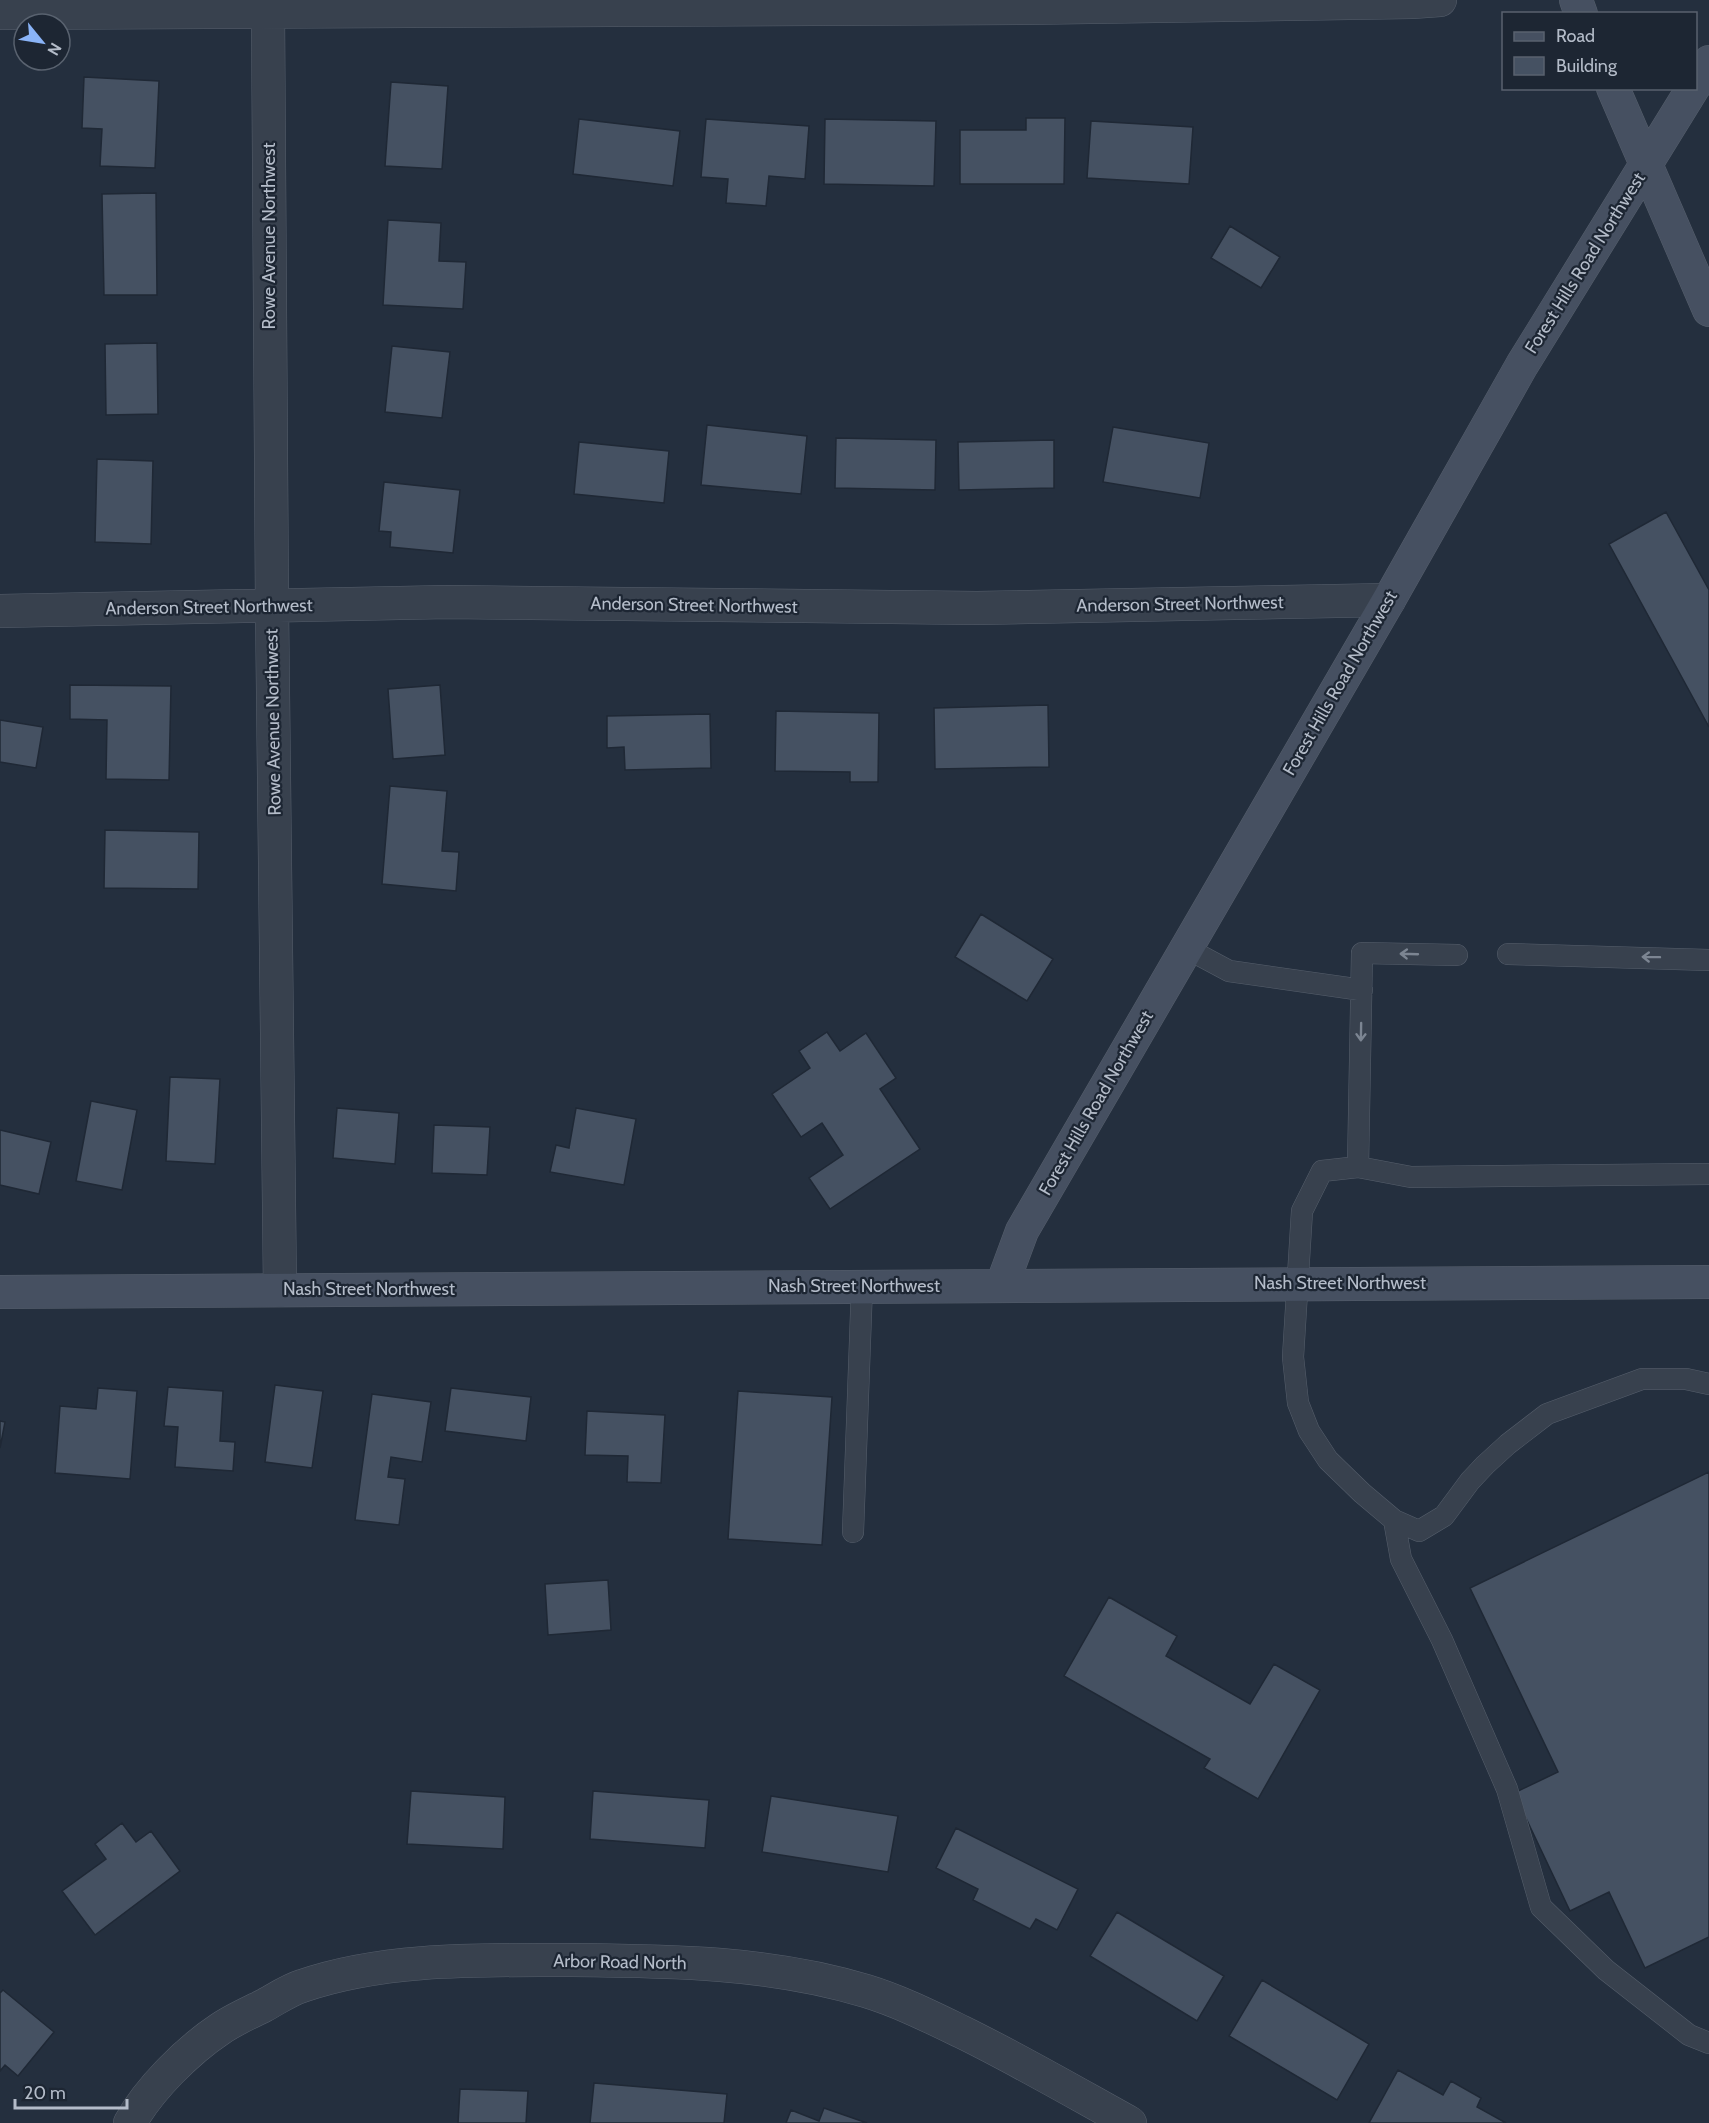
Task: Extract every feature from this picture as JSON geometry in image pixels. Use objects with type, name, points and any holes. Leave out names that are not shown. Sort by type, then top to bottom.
[{"type":"main road","points":[[1697,81],[1709,62]]},
{"type":"main road","points":[[1614,90],[1709,310]]},
{"type":"main road","name":"Forest Hills Road Northwest","points":[[1002,1285],[1022,1231],[1389,600],[1522,365],[1692,90]]},
{"type":"main road","name":"Nash Street Northwest","points":[[0,1292],[1709,1282]]},
{"type":"street","points":[[0,13],[1023,8],[1440,0]]},
{"type":"street","name":"Rowe Avenue Northwest","points":[[268,11],[280,1290]]},
{"type":"street","name":"Anderson Street Northwest","points":[[0,611],[448,602],[977,608],[1389,600]]},
{"type":"street","name":"Arbor Road North","points":[[130,2123],[135,2113],[178,2062],[220,2029],[299,1987],[335,1976],[388,1967],[489,1960],[728,1965],[797,1974],[868,1992],[923,2013],[1017,2059],[1130,2123]]},
{"type":"lane","points":[[1186,948],[1229,971],[1362,990]]},
{"type":"lane","points":[[1358,1167],[1362,953],[1456,955]]},
{"type":"lane","points":[[1508,954],[1709,960]]},
{"type":"lane","points":[[1709,1174],[1411,1177],[1358,1167],[1322,1171],[1302,1211],[1293,1357],[1298,1403],[1309,1431],[1328,1460],[1394,1520],[1419,1531],[1444,1516],[1485,1465],[1546,1414],[1642,1379],[1686,1379],[1709,1384]]},
{"type":"lane","points":[[853,1532],[862,1286]]},
{"type":"lane","points":[[1394,1520],[1401,1559],[1442,1640],[1507,1789],[1541,1907],[1606,1970],[1689,2035],[1709,2043]]},
{"type":"building","points":[[84,77],[159,81],[155,168],[100,166],[102,129],[82,128]]},
{"type":"building","points":[[391,82],[448,86],[442,169],[385,166]]},
{"type":"building","points":[[1026,118],[1065,118],[1064,184],[960,184],[960,130],[1026,130]]},
{"type":"building","points":[[579,119],[680,131],[673,186],[573,174]]},
{"type":"building","points":[[706,119],[809,126],[805,179],[769,176],[766,206],[726,203],[728,179],[701,177]]},
{"type":"building","points":[[825,119],[936,121],[934,186],[824,184]]},
{"type":"building","points":[[1091,121],[1193,127],[1189,184],[1087,178]]},
{"type":"building","points":[[156,193],[157,295],[104,295],[102,194]]},
{"type":"building","points":[[388,220],[441,223],[439,261],[466,262],[463,309],[383,305]]},
{"type":"building","points":[[1230,226],[1280,257],[1261,288],[1211,258]]},
{"type":"building","points":[[157,343],[158,414],[106,415],[105,344]]},
{"type":"building","points":[[392,346],[450,352],[442,418],[385,412]]},
{"type":"building","points":[[707,425],[807,436],[801,494],[701,485]]},
{"type":"building","points":[[1113,427],[1209,443],[1200,498],[1103,482]]},
{"type":"building","points":[[836,438],[936,440],[935,490],[835,488]]},
{"type":"building","points":[[1054,440],[1054,488],[959,490],[958,442]]},
{"type":"building","points":[[579,442],[669,451],[664,503],[574,494]]},
{"type":"building","points":[[97,459],[153,461],[151,544],[95,542]]},
{"type":"building","points":[[384,482],[460,490],[453,553],[390,547],[391,532],[379,531]]},
{"type":"building","points":[[1666,512],[1709,590],[1709,727],[1609,544]]},
{"type":"building","points":[[70,685],[171,686],[169,780],[106,779],[107,720],[70,719]]},
{"type":"building","points":[[440,685],[445,755],[393,759],[388,689]]},
{"type":"building","points":[[1048,705],[1049,767],[935,769],[934,708]]},
{"type":"building","points":[[776,711],[879,713],[878,782],[850,782],[850,772],[775,771]]},
{"type":"building","points":[[710,714],[711,768],[625,770],[624,747],[607,748],[607,716]]},
{"type":"building","points":[[0,720],[43,727],[36,768],[0,762]]},
{"type":"building","points":[[390,786],[447,791],[442,851],[459,852],[456,891],[382,884]]},
{"type":"building","points":[[105,830],[199,832],[198,889],[104,888]]},
{"type":"building","points":[[981,914],[1053,959],[1027,1001],[955,957]]},
{"type":"building","points":[[827,1032],[840,1051],[866,1033],[896,1078],[880,1089],[920,1149],[830,1209],[809,1178],[843,1155],[822,1123],[801,1137],[772,1094],[810,1068],[799,1051]]},
{"type":"building","points":[[170,1077],[220,1079],[215,1164],[166,1161]]},
{"type":"building","points":[[91,1101],[137,1110],[122,1190],[76,1181]]},
{"type":"building","points":[[337,1108],[399,1113],[395,1164],[333,1158]]},
{"type":"building","points":[[576,1108],[636,1119],[624,1185],[550,1172],[556,1145],[569,1148]]},
{"type":"building","points":[[434,1125],[490,1127],[487,1175],[432,1173]]},
{"type":"building","points":[[0,1130],[51,1142],[39,1194],[0,1185]]},
{"type":"building","points":[[275,1385],[323,1391],[312,1468],[265,1462]]},
{"type":"building","points":[[168,1387],[223,1391],[220,1441],[235,1442],[233,1471],[175,1467],[178,1427],[164,1426]]},
{"type":"building","points":[[98,1388],[137,1391],[130,1479],[55,1473],[60,1406],[96,1409]]},
{"type":"building","points":[[451,1388],[531,1397],[526,1441],[445,1431]]},
{"type":"building","points":[[738,1391],[832,1397],[822,1545],[728,1539]]},
{"type":"building","points":[[372,1394],[431,1402],[422,1462],[391,1457],[388,1477],[405,1479],[399,1525],[355,1520]]},
{"type":"building","points":[[587,1411],[665,1415],[661,1483],[627,1482],[628,1456],[585,1455]]},
{"type":"building","points":[[0,1421],[5,1422],[0,1448]]},
{"type":"building","points":[[1709,1472],[1709,1937],[1645,1968],[1609,1892],[1570,1911],[1514,1793],[1558,1772],[1470,1588]]},
{"type":"building","points":[[608,1580],[611,1630],[548,1635],[545,1584]]},
{"type":"building","points":[[1109,1597],[1177,1636],[1166,1656],[1250,1704],[1274,1664],[1320,1690],[1258,1799],[1204,1768],[1210,1759],[1064,1676]]},
{"type":"building","points":[[411,1791],[505,1797],[503,1849],[407,1844]]},
{"type":"building","points":[[593,1791],[709,1800],[705,1848],[590,1839]]},
{"type":"building","points":[[771,1796],[898,1816],[888,1872],[762,1852]]},
{"type":"building","points":[[122,1823],[136,1842],[151,1831],[180,1871],[95,1935],[62,1891],[106,1859],[95,1844]]},
{"type":"building","points":[[956,1828],[1078,1889],[1057,1930],[1036,1919],[1030,1929],[973,1900],[978,1889],[936,1868]]},
{"type":"building","points":[[1117,1912],[1224,1976],[1197,2021],[1090,1956]]},
{"type":"building","points":[[1262,1980],[1369,2044],[1337,2100],[1229,2036]]},
{"type":"building","points":[[3,1990],[54,2032],[18,2076],[5,2065],[0,2071],[0,1993]]},
{"type":"building","points":[[1398,2070],[1443,2095],[1451,2081],[1481,2098],[1477,2107],[1506,2123],[1369,2123]]},
{"type":"building","points":[[594,2083],[727,2094],[724,2123],[590,2123]]},
{"type":"building","points":[[460,2089],[528,2091],[526,2123],[458,2123]]},
{"type":"building","points":[[824,2108],[867,2123],[786,2123],[791,2110],[819,2121]]}]
